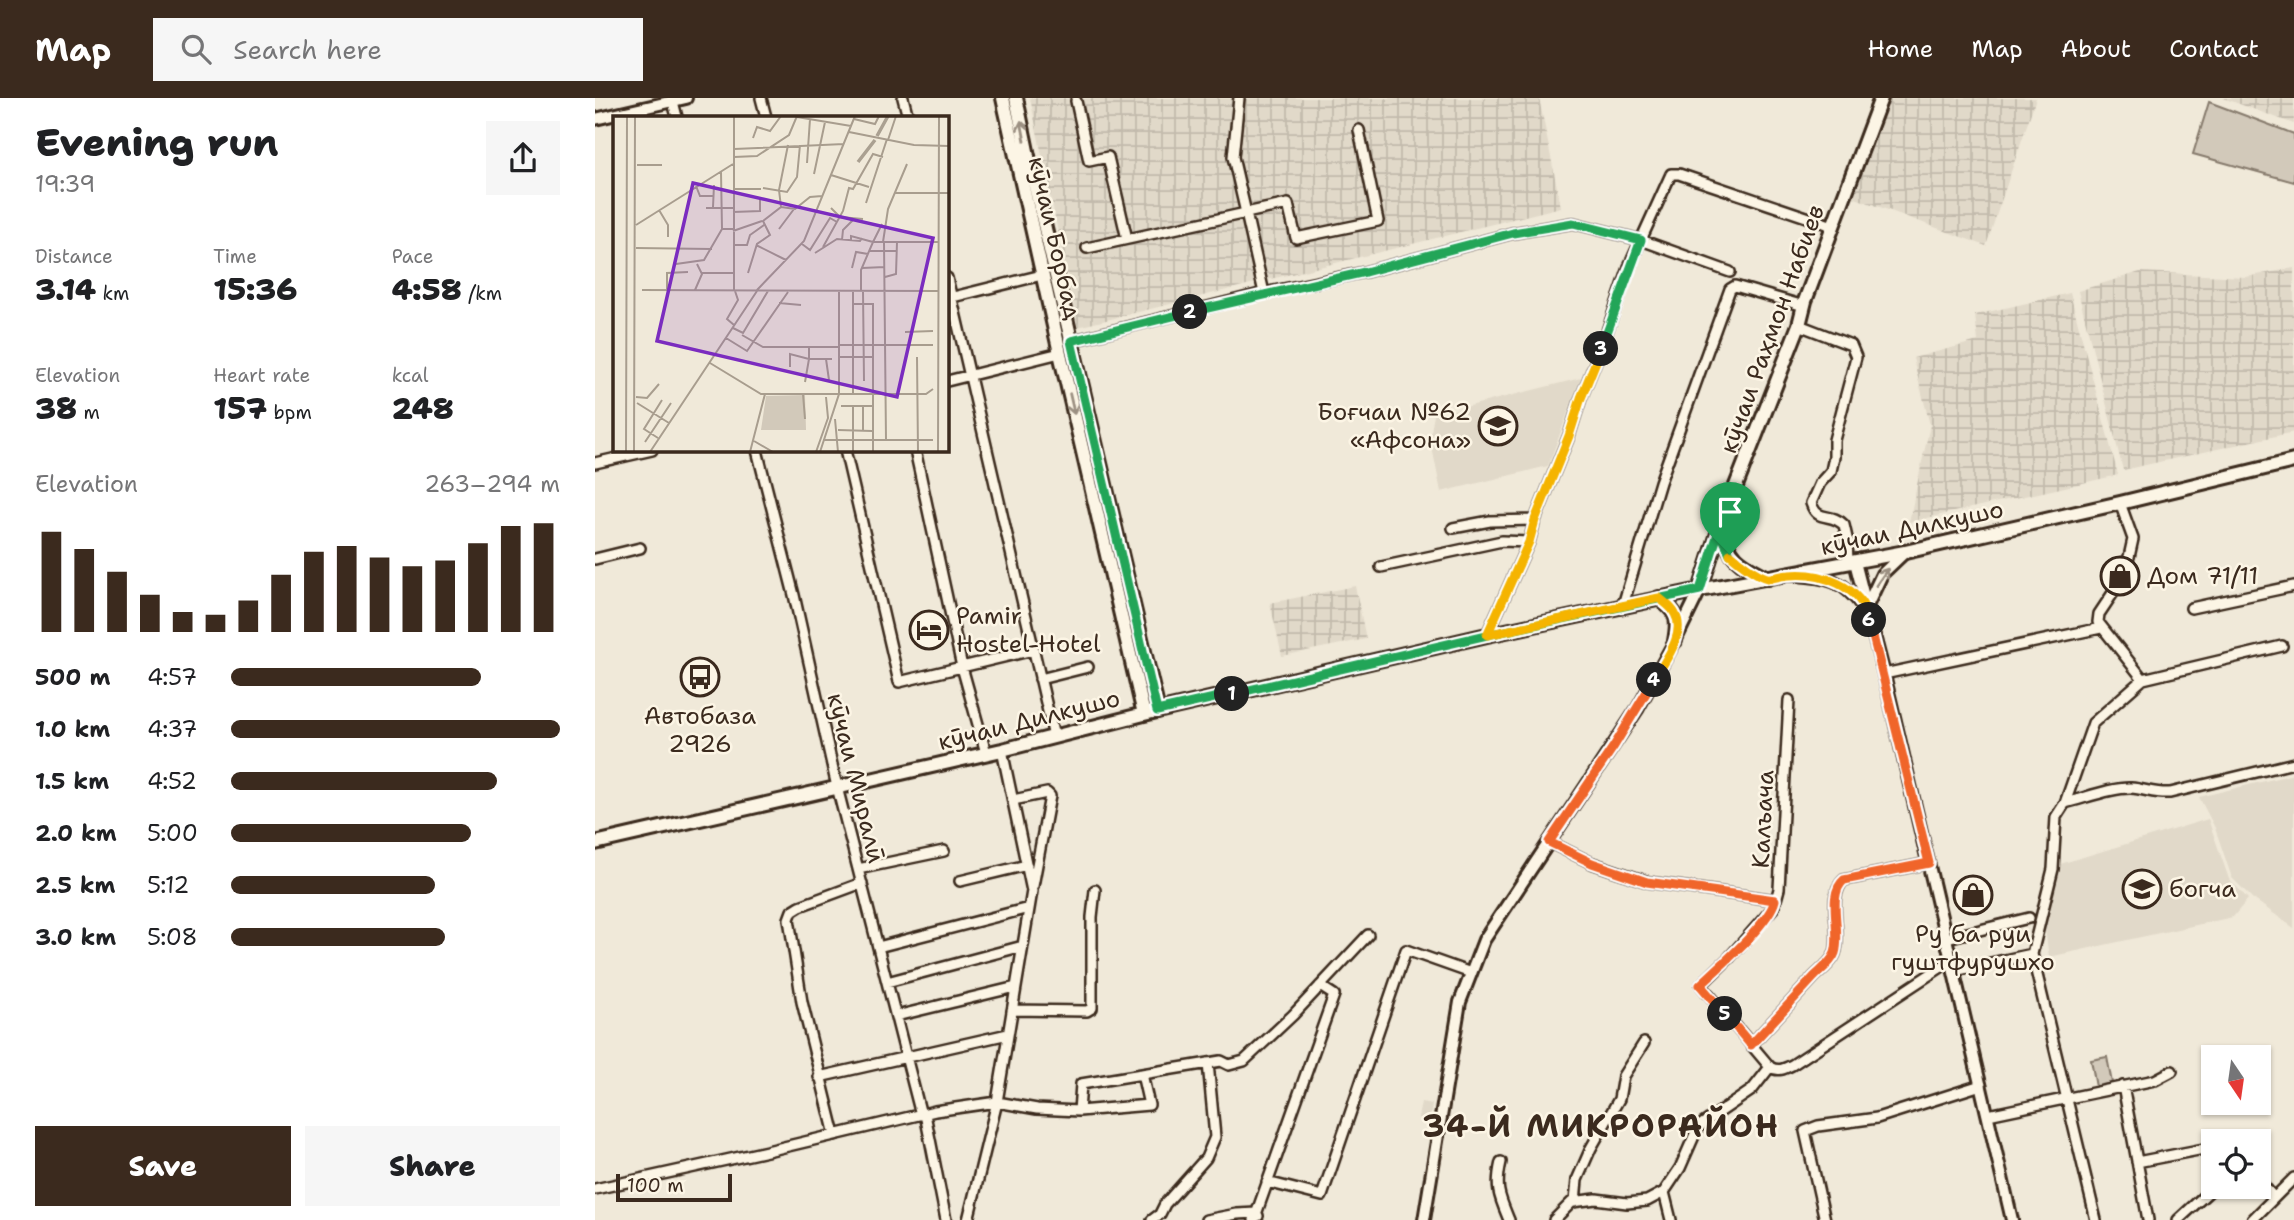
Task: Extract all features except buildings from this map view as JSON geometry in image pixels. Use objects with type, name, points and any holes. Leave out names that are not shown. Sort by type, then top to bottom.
[{"type":"main road","name":"кӯчаи Борбад","points":[[1003,98],[1060,353],[1151,713]]},
{"type":"main road","name":"кӯчаи Борбад","points":[[1016,98],[1151,713]]},
{"type":"main road","name":"кӯчаи Раҳмон Набиев","points":[[1700,590],[1721,524],[1798,326],[1881,98]]},
{"type":"main road","name":"кӯчаи Дилкушо","points":[[595,843],[1487,635],[1659,598],[1905,552],[2294,461]]},
{"type":"main road","points":[[1721,524],[1730,554],[1740,563],[1767,578]]},
{"type":"main road","points":[[1659,598],[1676,615],[1678,624],[1675,641]]},
{"type":"street","points":[[595,119],[686,98]]},
{"type":"street","points":[[761,98],[766,116]]},
{"type":"street","points":[[903,98],[908,116]]},
{"type":"street","points":[[1239,98],[1233,157],[1264,293]]},
{"type":"street","points":[[1076,101],[1089,161],[1108,157],[1127,240]]},
{"type":"street","points":[[1087,248],[1288,204],[1296,238],[1378,221],[1359,130]]},
{"type":"street","points":[[1487,635],[1529,542],[1641,240],[1671,174],[1675,173],[1833,226]]},
{"type":"street","points":[[1071,341],[1264,293],[1365,272],[1513,233],[1573,223],[1641,240],[1730,272]]},
{"type":"street","points":[[1042,275],[949,298],[970,375],[1054,737]]},
{"type":"street","points":[[1623,606],[1625,591],[1660,482],[1730,289],[1735,286],[1804,306]]},
{"type":"street","points":[[1798,326],[1851,345],[1856,357],[1834,440],[1831,471],[1820,483],[1811,503],[1814,513],[1832,517],[1844,525],[1851,562],[1884,674],[2012,1220]]},
{"type":"street","points":[[949,380],[1060,353]]},
{"type":"street","points":[[595,463],[643,452]]},
{"type":"street","name":"кӯчаи Миралӣ","points":[[758,452],[794,595],[837,788],[923,1114],[946,1220]]},
{"type":"street","points":[[845,452],[899,682],[1033,650]]},
{"type":"street","points":[[915,452],[962,667],[986,753]]},
{"type":"street","points":[[2120,503],[2133,539],[2129,557],[2115,590],[2099,614],[2098,622],[2143,679]]},
{"type":"street","points":[[1453,528],[1490,521],[1535,520]]},
{"type":"street","points":[[1381,566],[1502,541],[1529,542]]},
{"type":"street","points":[[595,559],[639,548]]},
{"type":"street","points":[[1867,611],[1882,574],[1905,552]]},
{"type":"street","points":[[1790,574],[1825,577],[1841,584],[1867,611]]},
{"type":"street","points":[[2191,608],[2294,586]]},
{"type":"street","name":"кӯчаи Раҳмон Набиев","points":[[1424,1220],[1460,1002],[1484,940],[1632,718],[1700,590]]},
{"type":"street","points":[[1884,674],[2101,628]]},
{"type":"street","points":[[2096,1220],[2032,954],[2053,869],[2056,817],[2065,803],[2094,723],[2143,679],[2282,646]]},
{"type":"street","points":[[1040,679],[1088,667]]},
{"type":"street","name":"Калъача","points":[[1770,1067],[1700,985],[1774,907],[1779,889],[1789,699]]},
{"type":"street","points":[[1002,750],[1032,891]]},
{"type":"street","points":[[2065,803],[2131,788],[2157,794],[2170,793],[2294,763]]},
{"type":"street","points":[[968,1220],[997,1102],[1050,796],[1047,793],[1013,800]]},
{"type":"street","points":[[1549,842],[1592,863],[1647,882],[1775,900]]},
{"type":"street","points":[[858,869],[944,850]]},
{"type":"street","points":[[1751,1045],[1834,956],[1839,934],[1835,919],[1836,889],[1840,884],[1844,880],[1929,863]]},
{"type":"street","points":[[960,881],[1027,865]]},
{"type":"street","points":[[835,1135],[802,1002],[789,919],[792,911],[800,906],[862,883]]},
{"type":"street","points":[[1012,1010],[1087,1011],[1092,1008],[1092,917],[1095,890]]},
{"type":"street","points":[[878,947],[1029,908]]},
{"type":"street","points":[[1947,938],[2029,918]]},
{"type":"street","points":[[1079,1111],[1081,1084],[1208,1063],[1221,1062],[1229,1065],[1244,1061],[1293,1015],[1368,935]]},
{"type":"street","points":[[887,982],[1023,946]]},
{"type":"street","points":[[1267,1182],[1322,1196],[1406,950],[1471,973]]},
{"type":"street","points":[[1554,1220],[1572,1202],[1596,1199],[1627,1203],[1647,1200],[1664,1192],[1680,1168],[1698,1127],[1752,1090],[1770,1067],[1784,1070],[1953,965],[2032,954]]},
{"type":"street","points":[[1206,1220],[1237,1214],[1257,1218],[1267,1182],[1334,995],[1320,986]]},
{"type":"street","points":[[896,1016],[1016,987]]},
{"type":"street","points":[[819,1077],[1008,1034]]},
{"type":"street","points":[[1575,1202],[1577,1180],[1591,1148],[1619,1099],[1623,1076],[1644,1043]]},
{"type":"street","points":[[1159,1218],[1165,1204],[1206,1158],[1215,1137],[1208,1063]]},
{"type":"street","points":[[1988,1115],[2155,1080],[2172,1071]]},
{"type":"street","points":[[595,1189],[923,1114],[997,1102],[1037,1109],[1079,1111],[1149,1105],[1142,1074]]},
{"type":"street","points":[[1825,1220],[1805,1131],[1818,1126],[1877,1118],[1981,1085]]},
{"type":"street","points":[[2123,1086],[2148,1220]]},
{"type":"street","points":[[2137,1163],[2201,1150]]},
{"type":"street","points":[[1501,1162],[1496,1181],[1498,1195],[1509,1220]]},
{"type":"street","points":[[2252,1220],[2294,1178]]},
{"type":"street","points":[[1664,1192],[1671,1220]]},
{"type":"street","points":[[2271,1194],[2274,1198]]},
{"type":"street","points":[[2178,1220],[2201,1199]]},
{"type":"shaded area","points":[[1030,98],[1539,98],[1561,207],[1078,327]]},
{"type":"shaded area","points":[[1888,98],[2036,98],[1986,246],[1850,196]]},
{"type":"shaded area","points":[[2223,98],[2294,98],[2294,124]]},
{"type":"shaded area","points":[[2209,102],[2294,134],[2294,182],[2193,154]]},
{"type":"shaded area","points":[[2294,268],[2294,432],[2123,470],[2078,291],[2140,272],[2246,277]]},
{"type":"shaded area","points":[[2070,293],[2118,475],[1909,522],[1930,425],[1913,358],[1978,341],[1975,315]]},
{"type":"shaded area","name":"Боғчаи №62 «Афсона»","points":[[1581,378],[1548,466],[1441,492],[1430,437],[1434,415]]},
{"type":"shaded area","points":[[1355,586],[1366,639],[1282,656],[1270,603]]},
{"type":"shaded area","points":[[2294,774],[2294,928],[2252,898],[2232,878],[2215,828],[2199,797]]},
{"type":"shaded area","name":"богча","points":[[2208,819],[2229,879],[2248,899],[2233,917],[2049,957],[2041,901],[2057,865]]},
{"type":"shaded area","points":[[2107,1057],[2112,1083],[2096,1087],[2091,1060]]},
{"type":"shaded area","points":[[1421,1102],[1432,1104],[1430,1120],[1418,1118]]},
{"type":"place","name":"Боғчаи №62 «Афсона»","points":[[1498,426]]},
{"type":"place","name":"Дом 71/11","points":[[2120,576]]},
{"type":"place","name":"Pamir Hostel-Hotel","points":[[929,630]]},
{"type":"place","name":"Автобаза 2926","points":[[700,677]]},
{"type":"place","name":"богча","points":[[2142,889]]},
{"type":"place","name":"Ру ба руи гуштфурушхо","points":[[1973,895]]},
{"type":"district","name":"34-Й МИКРОРАЙОН","points":[[1601,1125]]},
{"type":"route","points":[[1730,554],[1721,524],[1700,590],[1623,606],[1522,628],[1487,635],[1157,711],[1071,341],[1264,293],[1365,272],[1513,233],[1573,223],[1641,240],[1529,542],[1487,635],[1659,598],[1670,607],[1676,615],[1678,624],[1675,641],[1638,708],[1549,842],[1592,863],[1647,882],[1775,900],[1774,907],[1756,929],[1700,985],[1751,1045],[1834,956],[1839,934],[1835,919],[1836,889],[1840,884],[1844,880],[1929,863],[1868,614],[1856,597],[1841,584],[1825,577],[1790,574],[1767,578],[1740,563],[1730,554]]}]
